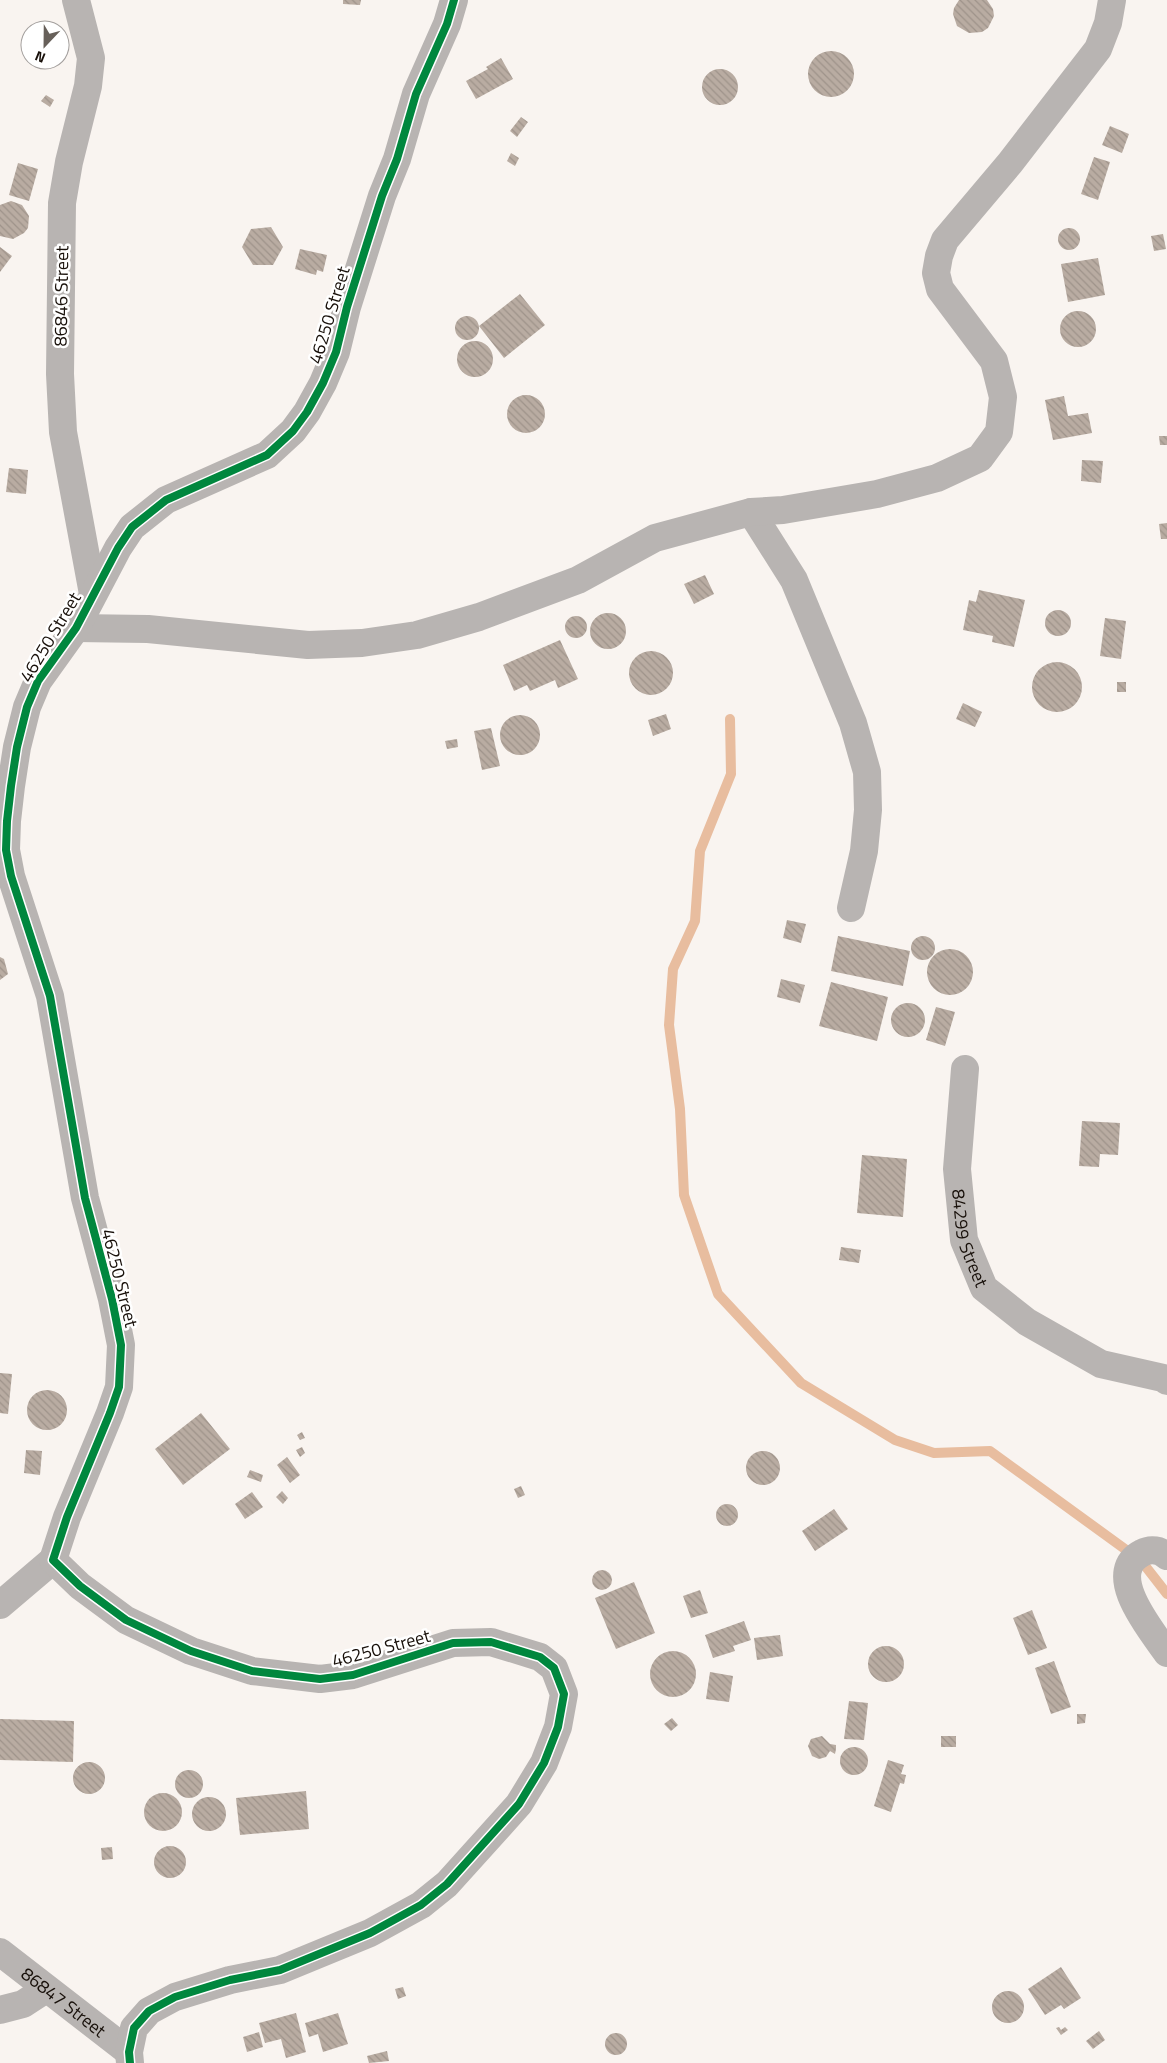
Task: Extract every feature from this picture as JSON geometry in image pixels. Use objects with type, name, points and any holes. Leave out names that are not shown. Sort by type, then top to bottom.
[{"type":"street","name":"86846 Street","points":[[76,0],[91,58],[88,86],[69,162],[62,203],[60,374],[63,432],[93,594]]},
{"type":"street","name":"46250 Street","points":[[130,2058],[134,2028],[149,2011],[175,1996],[230,1980],[280,1970],[370,1933],[421,1906],[447,1884],[513,1811],[524,1796],[544,1763],[558,1727],[564,1694],[554,1668],[540,1657],[491,1642],[453,1643],[353,1675],[320,1679],[252,1671],[191,1651],[126,1620],[80,1586],[53,1560],[67,1517],[110,1414],[119,1387],[121,1345],[112,1299],[85,1198],[50,996],[11,876],[6,850],[7,821],[17,747],[27,707],[38,681],[76,628],[118,548],[132,527],[152,510],[183,491],[266,455],[293,431],[323,382],[336,352],[347,307],[382,196],[397,159],[416,94],[446,24],[454,0]]},
{"type":"street","points":[[76,628],[148,629],[308,645],[362,643],[417,635],[479,617],[578,580],[655,538],[751,512],[783,510],[878,494],[937,478],[980,458],[998,432],[1003,397],[994,361],[940,289],[936,273],[938,256],[945,240],[1010,163],[1098,49],[1108,23],[1112,0]]},
{"type":"street","points":[[751,512],[794,580],[853,723],[867,772],[868,810],[864,851],[851,908]]},
{"type":"street","name":"84299 Street","points":[[965,1069],[956,1169],[964,1240],[984,1288],[1027,1322],[1101,1364],[1163,1378],[1167,1381]]},
{"type":"street","points":[[1167,1556],[1160,1551],[1146,1550],[1130,1563],[1126,1574],[1128,1588],[1133,1599],[1152,1632],[1167,1653]]},
{"type":"street","points":[[0,1605],[53,1560]]},
{"type":"street","name":"86847 Street","points":[[0,1952],[130,2058]]},
{"type":"street","points":[[0,2010],[22,2004],[46,1990]]},
{"type":"building","points":[[343,0],[361,0],[360,5],[343,4]]},
{"type":"building","points":[[959,0],[987,0],[993,9],[994,16],[988,28],[982,32],[969,33],[957,26],[953,14]]},
{"type":"building","points":[[836,51],[840,52],[850,61],[853,65],[853,83],[844,93],[836,97],[826,97],[818,93],[809,83],[808,69],[812,61],[822,52]]},
{"type":"building","points":[[501,58],[513,79],[476,99],[466,81],[488,69],[486,67]]},
{"type":"building","points":[[720,69],[727,70],[733,74],[737,80],[737,94],[733,100],[727,104],[720,105],[713,104],[707,100],[703,94],[702,87],[703,80],[707,74],[713,70]]},
{"type":"building","points":[[46,95],[54,100],[50,107],[41,101]]},
{"type":"building","points":[[521,117],[528,122],[517,137],[510,131]]},
{"type":"building","points":[[1110,126],[1129,134],[1122,153],[1102,145]]},
{"type":"building","points":[[511,153],[519,158],[515,166],[507,161]]},
{"type":"building","points":[[1094,157],[1110,162],[1098,200],[1081,194]]},
{"type":"building","points":[[18,163],[38,169],[29,201],[9,195]]},
{"type":"building","points":[[11,201],[22,205],[29,216],[28,228],[24,233],[13,239],[0,236],[0,205]]},
{"type":"building","points":[[271,227],[283,247],[273,265],[253,265],[242,247],[251,229]]},
{"type":"building","points":[[1065,228],[1073,228],[1080,235],[1080,243],[1073,250],[1065,250],[1058,243],[1058,235]]},
{"type":"building","points":[[1163,234],[1166,249],[1154,251],[1151,236]]},
{"type":"building","points":[[0,247],[12,256],[0,272]]},
{"type":"building","points":[[300,249],[327,255],[323,272],[317,270],[316,275],[295,269]]},
{"type":"building","points":[[1098,258],[1105,295],[1068,302],[1061,264]]},
{"type":"building","points":[[520,294],[545,325],[504,358],[479,326]]},
{"type":"building","points":[[1078,311],[1090,317],[1096,329],[1090,341],[1078,347],[1066,341],[1060,329],[1066,317]]},
{"type":"building","points":[[467,316],[475,320],[479,328],[475,336],[467,340],[459,336],[455,328],[459,320]]},
{"type":"building","points":[[475,341],[482,342],[488,346],[492,352],[492,366],[488,372],[482,376],[475,377],[468,376],[462,372],[458,366],[457,359],[458,352],[462,346],[468,342]]},
{"type":"building","points":[[526,395],[539,401],[545,414],[539,427],[526,433],[513,427],[507,414],[513,401]]},
{"type":"building","points":[[1064,396],[1068,416],[1088,413],[1092,433],[1053,440],[1045,400]]},
{"type":"building","points":[[1159,436],[1167,436],[1167,445],[1160,445]]},
{"type":"building","points":[[1082,460],[1103,461],[1101,483],[1081,481]]},
{"type":"building","points":[[9,468],[28,470],[26,494],[6,492]]},
{"type":"building","points":[[1167,523],[1167,539],[1161,539],[1159,524]]},
{"type":"building","points":[[705,575],[714,594],[694,604],[684,584]]},
{"type":"building","points":[[979,590],[1025,600],[1014,647],[992,642],[993,636],[963,630],[969,600],[976,602]]},
{"type":"building","points":[[1058,610],[1067,614],[1071,623],[1067,632],[1058,636],[1049,632],[1045,623],[1049,614]]},
{"type":"building","points":[[608,613],[615,614],[621,618],[625,624],[625,638],[621,644],[615,648],[608,649],[601,648],[595,644],[591,638],[590,631],[591,624],[595,618],[601,614]]},
{"type":"building","points":[[576,616],[584,619],[587,627],[584,635],[576,638],[568,635],[565,627],[568,619]]},
{"type":"building","points":[[1105,618],[1126,621],[1121,659],[1100,656]]},
{"type":"building","points":[[560,640],[578,679],[558,688],[555,680],[530,691],[527,685],[514,691],[503,665]]},
{"type":"building","points":[[655,651],[667,657],[672,664],[672,682],[667,689],[660,694],[647,695],[639,692],[632,685],[629,669],[632,661],[639,654]]},
{"type":"building","points":[[1057,662],[1071,666],[1078,673],[1082,687],[1078,701],[1071,708],[1057,712],[1043,708],[1036,701],[1032,687],[1036,673],[1043,666]]},
{"type":"building","points":[[1117,682],[1126,682],[1126,692],[1117,692]]},
{"type":"building","points":[[963,703],[982,712],[975,727],[956,719]]},
{"type":"building","points":[[666,714],[671,729],[653,736],[648,720]]},
{"type":"building","points":[[524,715],[531,718],[537,724],[540,735],[539,743],[531,752],[524,755],[516,755],[509,752],[501,743],[500,731],[503,724],[512,716]]},
{"type":"building","points":[[491,728],[500,766],[482,770],[474,731]]},
{"type":"building","points":[[457,739],[458,747],[447,749],[445,741]]},
{"type":"building","points":[[787,920],[806,924],[801,943],[783,938]]},
{"type":"building","points":[[838,936],[910,951],[903,986],[831,971]]},
{"type":"building","points":[[923,936],[928,937],[934,943],[934,953],[928,959],[923,960],[918,959],[912,953],[911,948],[912,943],[918,937]]},
{"type":"building","points":[[945,949],[955,949],[969,959],[973,972],[969,985],[963,991],[955,995],[945,995],[931,985],[927,977],[927,967],[937,953]]},
{"type":"building","points":[[0,957],[4,959],[8,974],[0,980]]},
{"type":"building","points":[[781,979],[805,985],[800,1003],[777,997]]},
{"type":"building","points":[[831,982],[888,997],[877,1041],[819,1026]]},
{"type":"building","points":[[908,1003],[920,1008],[925,1020],[920,1032],[908,1037],[896,1032],[891,1020],[896,1008]]},
{"type":"building","points":[[936,1007],[955,1012],[945,1046],[926,1040]]},
{"type":"building","points":[[1082,1121],[1120,1123],[1118,1155],[1100,1154],[1099,1167],[1079,1166]]},
{"type":"building","points":[[862,1155],[907,1159],[903,1217],[857,1213]]},
{"type":"building","points":[[841,1247],[861,1250],[859,1263],[839,1260]]},
{"type":"building","points":[[0,1373],[12,1374],[8,1414],[0,1413]]},
{"type":"building","points":[[51,1390],[58,1393],[64,1399],[67,1410],[66,1418],[58,1427],[51,1430],[43,1430],[36,1427],[28,1418],[27,1406],[30,1399],[39,1391]]},
{"type":"building","points":[[201,1413],[230,1449],[183,1485],[155,1449]]},
{"type":"building","points":[[302,1432],[305,1438],[300,1440],[297,1435]]},
{"type":"building","points":[[302,1447],[305,1453],[300,1457],[296,1450]]},
{"type":"building","points":[[26,1450],[42,1451],[40,1475],[24,1473]]},
{"type":"building","points":[[763,1451],[770,1452],[775,1456],[779,1461],[779,1475],[775,1480],[770,1484],[763,1485],[756,1484],[751,1480],[747,1475],[746,1468],[747,1461],[751,1456],[756,1452]]},
{"type":"building","points":[[287,1457],[300,1475],[290,1483],[277,1465]]},
{"type":"building","points":[[250,1470],[263,1475],[261,1482],[247,1477]]},
{"type":"building","points":[[521,1486],[525,1495],[518,1498],[514,1489]]},
{"type":"building","points":[[282,1491],[288,1498],[283,1504],[276,1497]]},
{"type":"building","points":[[252,1492],[263,1507],[245,1519],[235,1504]]},
{"type":"building","points":[[727,1504],[735,1507],[738,1515],[735,1523],[727,1526],[719,1523],[716,1515],[719,1507]]},
{"type":"building","points":[[834,1509],[848,1529],[815,1551],[802,1531]]},
{"type":"building","points":[[598,1570],[606,1570],[612,1576],[612,1584],[606,1590],[598,1590],[592,1584],[592,1576]]},
{"type":"building","points":[[634,1582],[655,1633],[616,1649],[595,1598]]},
{"type":"building","points":[[700,1590],[708,1613],[691,1618],[683,1596]]},
{"type":"building","points":[[1032,1610],[1047,1648],[1028,1655],[1013,1618]]},
{"type":"building","points":[[744,1621],[751,1640],[733,1646],[735,1651],[713,1658],[705,1635]]},
{"type":"building","points":[[780,1635],[783,1656],[757,1660],[754,1638]]},
{"type":"building","points":[[886,1646],[898,1652],[904,1664],[898,1676],[886,1682],[874,1676],[868,1664],[874,1652]]},
{"type":"building","points":[[678,1651],[690,1657],[695,1665],[695,1683],[690,1691],[682,1696],[668,1697],[656,1691],[651,1683],[650,1669],[656,1657],[664,1652]]},
{"type":"building","points":[[1054,1661],[1071,1707],[1051,1714],[1035,1668]]},
{"type":"building","points":[[710,1672],[733,1676],[729,1702],[706,1699]]},
{"type":"building","points":[[849,1701],[868,1703],[864,1740],[844,1739]]},
{"type":"building","points":[[1077,1714],[1086,1714],[1085,1723],[1077,1724]]},
{"type":"building","points":[[672,1718],[678,1725],[671,1731],[664,1724]]},
{"type":"building","points":[[0,1719],[74,1721],[73,1762],[0,1760]]},
{"type":"building","points":[[822,1736],[830,1744],[836,1745],[836,1749],[835,1754],[830,1751],[826,1757],[819,1759],[812,1756],[808,1746],[811,1739]]},
{"type":"building","points":[[941,1736],[956,1736],[956,1747],[941,1747]]},
{"type":"building","points":[[854,1747],[864,1751],[868,1761],[864,1771],[854,1775],[844,1771],[840,1761],[844,1751]]},
{"type":"building","points":[[888,1760],[904,1765],[901,1774],[906,1775],[904,1784],[900,1783],[891,1812],[874,1806]]},
{"type":"building","points":[[89,1762],[101,1766],[105,1778],[101,1790],[89,1794],[77,1790],[73,1778],[77,1766]]},
{"type":"building","points":[[189,1770],[199,1774],[203,1784],[199,1794],[189,1798],[179,1794],[175,1784],[179,1774]]},
{"type":"building","points":[[306,1791],[309,1829],[240,1835],[236,1798]]},
{"type":"building","points":[[163,1793],[176,1799],[182,1812],[176,1825],[163,1831],[150,1825],[144,1812],[150,1799]]},
{"type":"building","points":[[209,1797],[216,1798],[221,1802],[225,1807],[225,1821],[221,1826],[216,1830],[209,1831],[202,1830],[197,1826],[193,1821],[192,1814],[193,1807],[197,1802],[202,1798]]},
{"type":"building","points":[[170,1846],[182,1850],[186,1862],[182,1874],[170,1878],[158,1874],[154,1862],[158,1850]]},
{"type":"building","points":[[112,1847],[113,1859],[102,1860],[101,1848]]},
{"type":"building","points":[[1061,1967],[1081,1998],[1064,2009],[1061,2005],[1045,2015],[1028,1989]]},
{"type":"building","points":[[403,1987],[406,1996],[398,1999],[395,1989]]},
{"type":"building","points":[[1008,1991],[1019,1996],[1024,2007],[1019,2018],[1008,2023],[997,2018],[992,2007],[997,1996]]},
{"type":"building","points":[[296,2013],[306,2052],[286,2058],[281,2039],[265,2043],[259,2023]]},
{"type":"building","points":[[338,2013],[348,2044],[323,2052],[318,2034],[309,2037],[305,2023]]},
{"type":"building","points":[[1059,2027],[1061,2030],[1065,2027],[1068,2030],[1061,2035],[1056,2028]]},
{"type":"building","points":[[1099,2031],[1105,2040],[1093,2049],[1086,2041]]},
{"type":"building","points":[[259,2032],[263,2047],[247,2052],[243,2037]]},
{"type":"building","points":[[616,2033],[624,2036],[627,2044],[624,2052],[616,2055],[608,2052],[605,2044],[608,2036]]},
{"type":"building","points":[[387,2051],[389,2061],[369,2063],[367,2056]]},
{"type":"waterway","points":[[730,719],[731,774],[700,851],[695,921],[673,969],[669,1025],[680,1109],[684,1195],[718,1294],[801,1383],[895,1440],[934,1453],[990,1451],[1129,1552]]},
{"type":"waterway","points":[[1146,1567],[1167,1594]]},
{"type":"cycle path","points":[[130,2063],[129,2052],[134,2028],[149,2011],[175,1997],[230,1980],[280,1970],[370,1933],[421,1905],[447,1884],[519,1804],[544,1763],[558,1727],[564,1694],[554,1668],[540,1657],[491,1642],[453,1643],[353,1675],[320,1679],[252,1671],[191,1651],[126,1620],[80,1586],[53,1560],[67,1517],[119,1387],[121,1345],[112,1299],[85,1198],[50,996],[11,876],[6,850],[11,786],[17,747],[27,707],[38,681],[76,628],[118,548],[132,527],[166,500],[267,455],[293,431],[307,412],[323,383],[336,352],[347,307],[382,196],[397,159],[416,94],[447,24],[454,0]]}]
